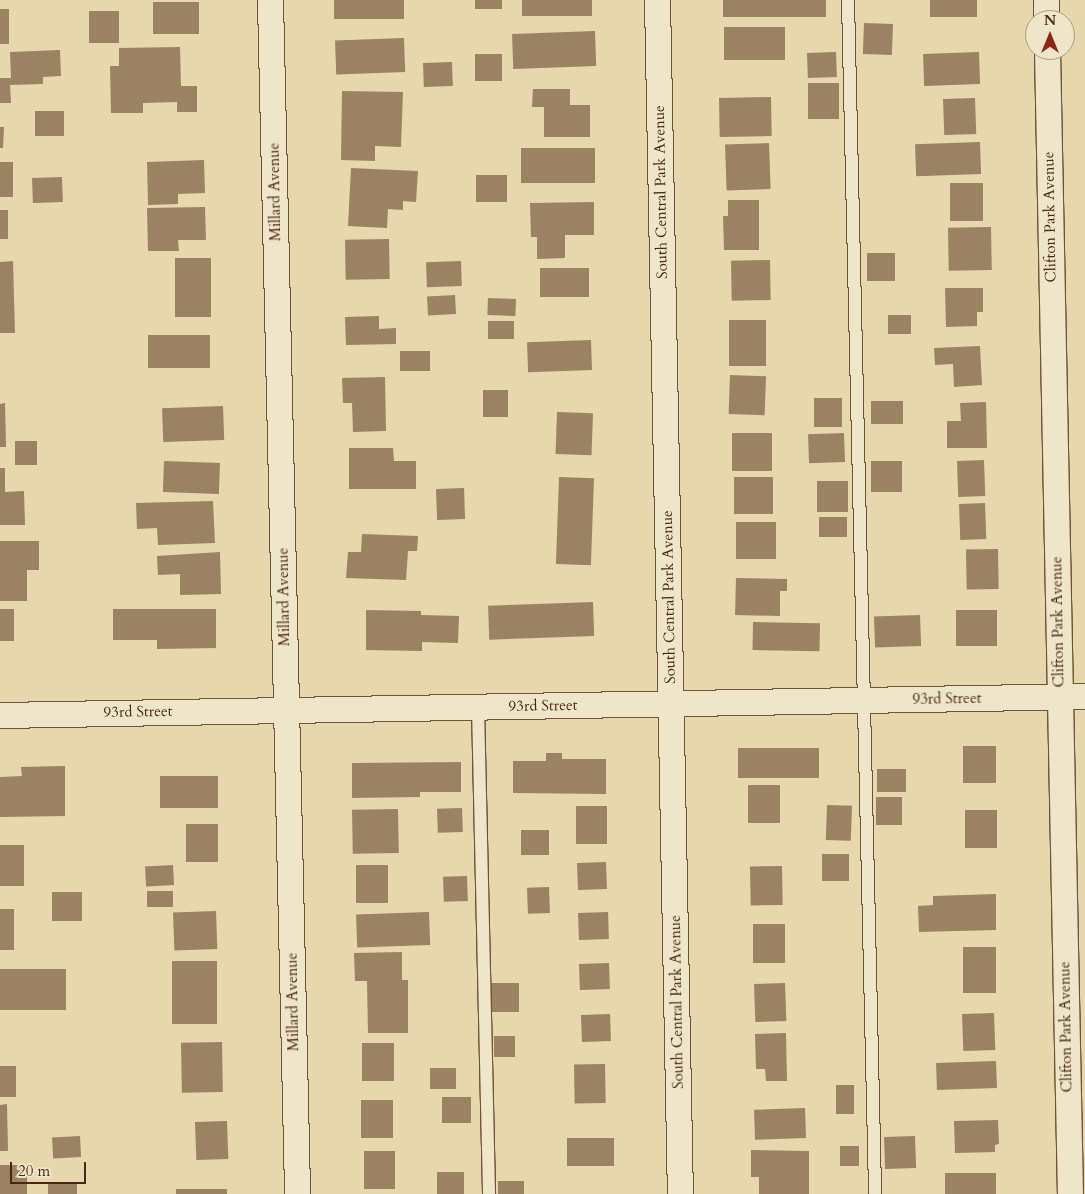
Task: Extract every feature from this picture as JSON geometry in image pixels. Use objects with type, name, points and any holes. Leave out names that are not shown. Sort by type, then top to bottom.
[{"type":"street","name":"Millard Avenue","points":[[270,0],[297,1194]]},
{"type":"street","name":"South Central Park Avenue","points":[[657,0],[680,1194]]},
{"type":"street","name":"Clifton Park Avenue","points":[[1046,60],[1070,1194]]},
{"type":"street","name":"93rd Street","points":[[0,715],[1085,696]]},
{"type":"lane","points":[[848,0],[875,1194]]},
{"type":"lane","points":[[478,707],[489,1194]]},
{"type":"building","points":[[334,0],[404,0],[404,19],[334,19]]},
{"type":"building","points":[[475,0],[502,0],[502,9],[475,9]]},
{"type":"building","points":[[522,0],[592,0],[592,16],[522,16]]},
{"type":"building","points":[[723,0],[826,0],[826,17],[723,17]]},
{"type":"building","points":[[930,0],[977,0],[977,17],[930,17]]},
{"type":"building","points":[[153,2],[199,2],[199,34],[153,34]]},
{"type":"building","points":[[0,9],[9,9],[9,44],[0,44]]},
{"type":"building","points":[[89,11],[119,11],[119,43],[89,43]]},
{"type":"building","points":[[864,23],[893,24],[892,55],[863,54]]},
{"type":"building","points":[[724,27],[785,27],[785,60],[724,60]]},
{"type":"building","points":[[595,31],[596,66],[513,69],[512,34]]},
{"type":"building","points":[[404,38],[405,72],[336,74],[335,40]]},
{"type":"building","points":[[180,47],[181,86],[197,86],[197,112],[177,112],[177,102],[143,103],[143,113],[111,113],[110,66],[119,66],[119,48]]},
{"type":"building","points":[[60,50],[61,76],[43,77],[43,84],[10,85],[11,103],[0,103],[0,78],[11,78],[10,52]]},
{"type":"building","points":[[836,52],[837,77],[808,78],[807,53]]},
{"type":"building","points":[[979,52],[980,84],[924,86],[923,54]]},
{"type":"building","points":[[475,54],[502,54],[502,81],[475,81]]},
{"type":"building","points":[[452,62],[453,86],[424,87],[423,63]]},
{"type":"building","points":[[808,83],[839,83],[839,119],[808,119]]},
{"type":"building","points":[[533,89],[570,89],[570,105],[590,105],[590,137],[544,137],[544,107],[532,107]]},
{"type":"building","points":[[342,91],[403,92],[401,147],[375,146],[375,161],[341,160]]},
{"type":"building","points":[[771,97],[772,136],[720,137],[719,98]]},
{"type":"building","points":[[975,98],[976,134],[944,135],[943,99]]},
{"type":"building","points":[[35,111],[64,111],[64,136],[35,136]]},
{"type":"building","points":[[0,127],[4,127],[3,148],[0,148]]},
{"type":"building","points":[[980,142],[981,174],[916,176],[915,144]]},
{"type":"building","points":[[769,143],[771,189],[727,191],[725,145]]},
{"type":"building","points":[[521,148],[595,148],[595,183],[521,183]]},
{"type":"building","points":[[204,160],[205,193],[178,194],[178,204],[148,205],[147,162]]},
{"type":"building","points":[[0,162],[13,162],[13,197],[0,197]]},
{"type":"building","points":[[351,168],[418,171],[416,202],[403,201],[403,210],[388,209],[387,228],[348,226]]},
{"type":"building","points":[[476,175],[507,175],[507,202],[476,202]]},
{"type":"building","points":[[62,177],[63,202],[33,203],[32,178]]},
{"type":"building","points":[[950,183],[983,183],[983,221],[950,221]]},
{"type":"building","points":[[728,200],[759,200],[759,250],[724,250],[723,216],[728,216]]},
{"type":"building","points":[[594,202],[594,235],[565,235],[565,258],[537,259],[537,237],[531,237],[530,203]]},
{"type":"building","points":[[205,207],[206,240],[178,240],[179,251],[148,251],[147,208]]},
{"type":"building","points":[[0,210],[8,210],[8,239],[0,239]]},
{"type":"building","points":[[991,227],[992,270],[949,271],[948,228]]},
{"type":"building","points":[[389,239],[390,279],[346,280],[345,240]]},
{"type":"building","points":[[867,253],[895,253],[895,281],[867,281]]},
{"type":"building","points":[[175,258],[211,258],[211,317],[175,317]]},
{"type":"building","points":[[770,260],[771,300],[732,301],[731,261]]},
{"type":"building","points":[[13,261],[15,333],[0,333],[0,262]]},
{"type":"building","points":[[461,261],[462,286],[427,287],[426,262]]},
{"type":"building","points":[[540,268],[589,268],[589,297],[540,297]]},
{"type":"building","points":[[945,288],[983,288],[983,312],[977,312],[977,326],[946,327]]},
{"type":"building","points":[[455,295],[456,314],[428,315],[427,296]]},
{"type":"building","points":[[488,298],[516,299],[515,316],[487,315]]},
{"type":"building","points":[[888,315],[911,315],[911,334],[888,334]]},
{"type":"building","points":[[379,316],[379,329],[396,328],[396,344],[346,345],[345,317]]},
{"type":"building","points":[[729,320],[766,320],[766,366],[729,366]]},
{"type":"building","points":[[488,321],[514,321],[514,339],[488,339]]},
{"type":"building","points":[[148,335],[210,335],[210,368],[148,368]]},
{"type":"building","points":[[591,340],[592,370],[528,372],[527,342]]},
{"type":"building","points":[[980,346],[982,385],[954,387],[953,364],[935,365],[934,348]]},
{"type":"building","points":[[400,351],[430,351],[430,371],[400,371]]},
{"type":"building","points":[[730,375],[766,376],[765,415],[729,414]]},
{"type":"building","points":[[385,377],[386,431],[353,432],[352,403],[343,403],[342,378]]},
{"type":"building","points":[[483,390],[508,390],[508,417],[483,417]]},
{"type":"building","points":[[814,398],[842,398],[842,427],[814,427]]},
{"type":"building","points":[[871,401],[903,401],[903,424],[871,424]]},
{"type":"building","points":[[986,402],[987,448],[947,448],[947,421],[961,421],[960,403]]},
{"type":"building","points":[[5,403],[6,447],[0,447],[0,404]]},
{"type":"building","points":[[223,406],[224,440],[163,442],[162,408]]},
{"type":"building","points":[[557,412],[593,413],[592,455],[556,454]]},
{"type":"building","points":[[732,433],[772,433],[772,471],[732,471]]},
{"type":"building","points":[[844,433],[845,462],[809,463],[808,434]]},
{"type":"building","points":[[15,441],[37,441],[37,465],[15,465]]},
{"type":"building","points":[[349,448],[393,448],[394,461],[416,461],[416,489],[349,489]]},
{"type":"building","points":[[984,460],[985,496],[958,497],[957,461]]},
{"type":"building","points":[[164,461],[220,463],[219,494],[163,492]]},
{"type":"building","points":[[871,461],[902,461],[902,492],[871,492]]},
{"type":"building","points":[[0,468],[5,468],[5,492],[24,491],[25,525],[0,525]]},
{"type":"building","points":[[559,477],[594,478],[591,565],[556,564]]},
{"type":"building","points":[[734,477],[773,477],[773,514],[734,514]]},
{"type":"building","points":[[817,481],[848,481],[848,512],[817,512]]},
{"type":"building","points":[[464,488],[465,519],[437,520],[436,489]]},
{"type":"building","points":[[213,501],[215,543],[158,545],[157,528],[137,529],[136,503]]},
{"type":"building","points":[[985,503],[986,539],[960,540],[959,504]]},
{"type":"building","points":[[819,517],[847,517],[847,537],[819,537]]},
{"type":"building","points":[[736,522],[776,522],[776,559],[736,559]]},
{"type":"building","points":[[362,534],[418,536],[417,551],[408,551],[406,580],[346,578],[348,552],[361,552]]},
{"type":"building","points":[[0,541],[39,541],[39,570],[27,570],[27,601],[0,601]]},
{"type":"building","points":[[998,549],[999,589],[967,590],[966,550]]},
{"type":"building","points":[[220,552],[221,594],[180,595],[180,574],[158,575],[157,556]]},
{"type":"building","points":[[736,578],[787,579],[787,591],[780,591],[780,616],[735,615]]},
{"type":"building","points":[[593,602],[594,636],[489,640],[488,606]]},
{"type":"building","points":[[0,609],[14,609],[14,641],[0,641]]},
{"type":"building","points":[[113,609],[216,609],[216,648],[157,649],[157,640],[113,640]]},
{"type":"building","points":[[366,610],[421,611],[421,615],[459,616],[458,643],[422,642],[422,651],[366,650]]},
{"type":"building","points":[[956,610],[997,610],[997,646],[956,646]]},
{"type":"building","points":[[920,615],[921,646],[875,648],[874,617]]},
{"type":"building","points":[[753,622],[820,623],[820,651],[753,650]]},
{"type":"building","points":[[963,746],[996,746],[996,783],[963,783]]},
{"type":"building","points":[[738,748],[819,748],[819,778],[738,778]]},
{"type":"building","points":[[546,753],[562,753],[562,759],[606,759],[606,794],[513,793],[513,761],[546,761]]},
{"type":"building","points":[[461,762],[461,792],[420,792],[420,797],[352,798],[352,763]]},
{"type":"building","points":[[65,766],[65,816],[0,817],[0,777],[22,776],[21,767]]},
{"type":"building","points":[[877,769],[906,769],[906,792],[877,792]]},
{"type":"building","points":[[160,776],[218,776],[218,808],[160,808]]},
{"type":"building","points":[[748,785],[780,785],[780,823],[748,823]]},
{"type":"building","points":[[876,797],[902,797],[902,825],[876,825]]},
{"type":"building","points":[[827,805],[852,806],[851,841],[826,840]]},
{"type":"building","points":[[576,806],[607,806],[607,844],[576,844]]},
{"type":"building","points":[[462,808],[463,832],[438,833],[437,809]]},
{"type":"building","points":[[398,809],[399,853],[353,854],[352,810]]},
{"type":"building","points":[[965,810],[997,810],[997,848],[965,848]]},
{"type":"building","points":[[186,824],[218,824],[218,862],[186,862]]},
{"type":"building","points":[[521,830],[549,830],[549,855],[521,855]]},
{"type":"building","points":[[0,845],[24,845],[24,886],[0,886]]},
{"type":"building","points":[[822,854],[849,854],[849,881],[822,881]]},
{"type":"building","points":[[606,862],[607,889],[578,890],[577,863]]},
{"type":"building","points":[[173,865],[174,885],[146,886],[145,866]]},
{"type":"building","points":[[356,865],[388,865],[388,903],[356,903]]},
{"type":"building","points":[[782,866],[783,905],[751,906],[750,867]]},
{"type":"building","points":[[467,876],[468,901],[444,902],[443,877]]},
{"type":"building","points":[[549,887],[550,913],[528,914],[527,888]]},
{"type":"building","points":[[147,891],[173,891],[173,907],[147,907]]},
{"type":"building","points":[[52,892],[82,892],[82,921],[52,921]]},
{"type":"building","points":[[996,894],[996,930],[919,932],[918,906],[933,905],[933,896]]},
{"type":"building","points":[[0,909],[14,909],[14,950],[0,950]]},
{"type":"building","points":[[216,911],[217,949],[174,950],[173,913]]},
{"type":"building","points":[[429,912],[430,945],[357,948],[356,915]]},
{"type":"building","points":[[608,912],[609,939],[579,940],[578,913]]},
{"type":"building","points":[[753,924],[785,924],[785,963],[753,963]]},
{"type":"building","points":[[963,947],[996,947],[996,993],[963,993]]},
{"type":"building","points":[[402,952],[402,980],[408,980],[408,1033],[368,1033],[367,981],[355,981],[354,953]]},
{"type":"building","points":[[172,961],[217,961],[217,1024],[172,1024]]},
{"type":"building","points":[[609,963],[610,989],[580,990],[579,964]]},
{"type":"building","points":[[0,969],[66,969],[66,1010],[0,1010]]},
{"type":"building","points":[[490,983],[519,983],[519,1012],[490,1012]]},
{"type":"building","points":[[785,983],[786,1021],[755,1022],[754,984]]},
{"type":"building","points":[[994,1013],[995,1050],[963,1051],[962,1014]]},
{"type":"building","points":[[610,1014],[611,1041],[582,1042],[581,1015]]},
{"type":"building","points":[[786,1033],[787,1081],[766,1081],[765,1069],[756,1069],[755,1034]]},
{"type":"building","points":[[494,1036],[515,1036],[515,1057],[494,1057]]},
{"type":"building","points":[[222,1042],[223,1092],[182,1093],[181,1043]]},
{"type":"building","points":[[362,1043],[394,1043],[394,1081],[362,1081]]},
{"type":"building","points":[[996,1061],[997,1088],[937,1090],[936,1063]]},
{"type":"building","points":[[605,1064],[606,1103],[575,1104],[574,1065]]},
{"type":"building","points":[[0,1066],[16,1066],[16,1097],[0,1097]]},
{"type":"building","points":[[430,1068],[456,1068],[456,1089],[430,1089]]},
{"type":"building","points":[[836,1085],[854,1085],[854,1114],[836,1114]]},
{"type":"building","points":[[442,1097],[471,1097],[471,1123],[442,1123]]},
{"type":"building","points":[[361,1100],[393,1100],[393,1138],[361,1138]]},
{"type":"building","points":[[7,1104],[8,1151],[0,1151],[0,1105]]},
{"type":"building","points":[[805,1108],[806,1138],[755,1140],[754,1110]]},
{"type":"building","points":[[998,1120],[999,1144],[995,1145],[995,1152],[955,1153],[954,1121]]},
{"type":"building","points":[[227,1121],[228,1159],[196,1160],[195,1122]]},
{"type":"building","points":[[80,1136],[81,1157],[53,1158],[52,1137]]},
{"type":"building","points":[[915,1136],[916,1168],[885,1169],[884,1137]]},
{"type":"building","points":[[567,1138],[614,1138],[614,1166],[567,1166]]},
{"type":"building","points":[[840,1146],[859,1146],[859,1166],[840,1166]]},
{"type":"building","points":[[751,1150],[809,1151],[809,1194],[759,1194],[759,1177],[751,1177]]},
{"type":"building","points":[[364,1151],[395,1151],[395,1189],[364,1189]]},
{"type":"building","points":[[0,1165],[27,1165],[27,1194],[0,1194]]},
{"type":"building","points":[[437,1172],[464,1172],[464,1194],[437,1194]]},
{"type":"building","points":[[945,1173],[996,1173],[996,1194],[945,1194]]},
{"type":"building","points":[[498,1181],[524,1181],[524,1194],[498,1194]]},
{"type":"building","points":[[48,1184],[77,1184],[77,1194],[48,1194]]},
{"type":"building","points":[[176,1189],[227,1189],[227,1194],[176,1194]]}]
